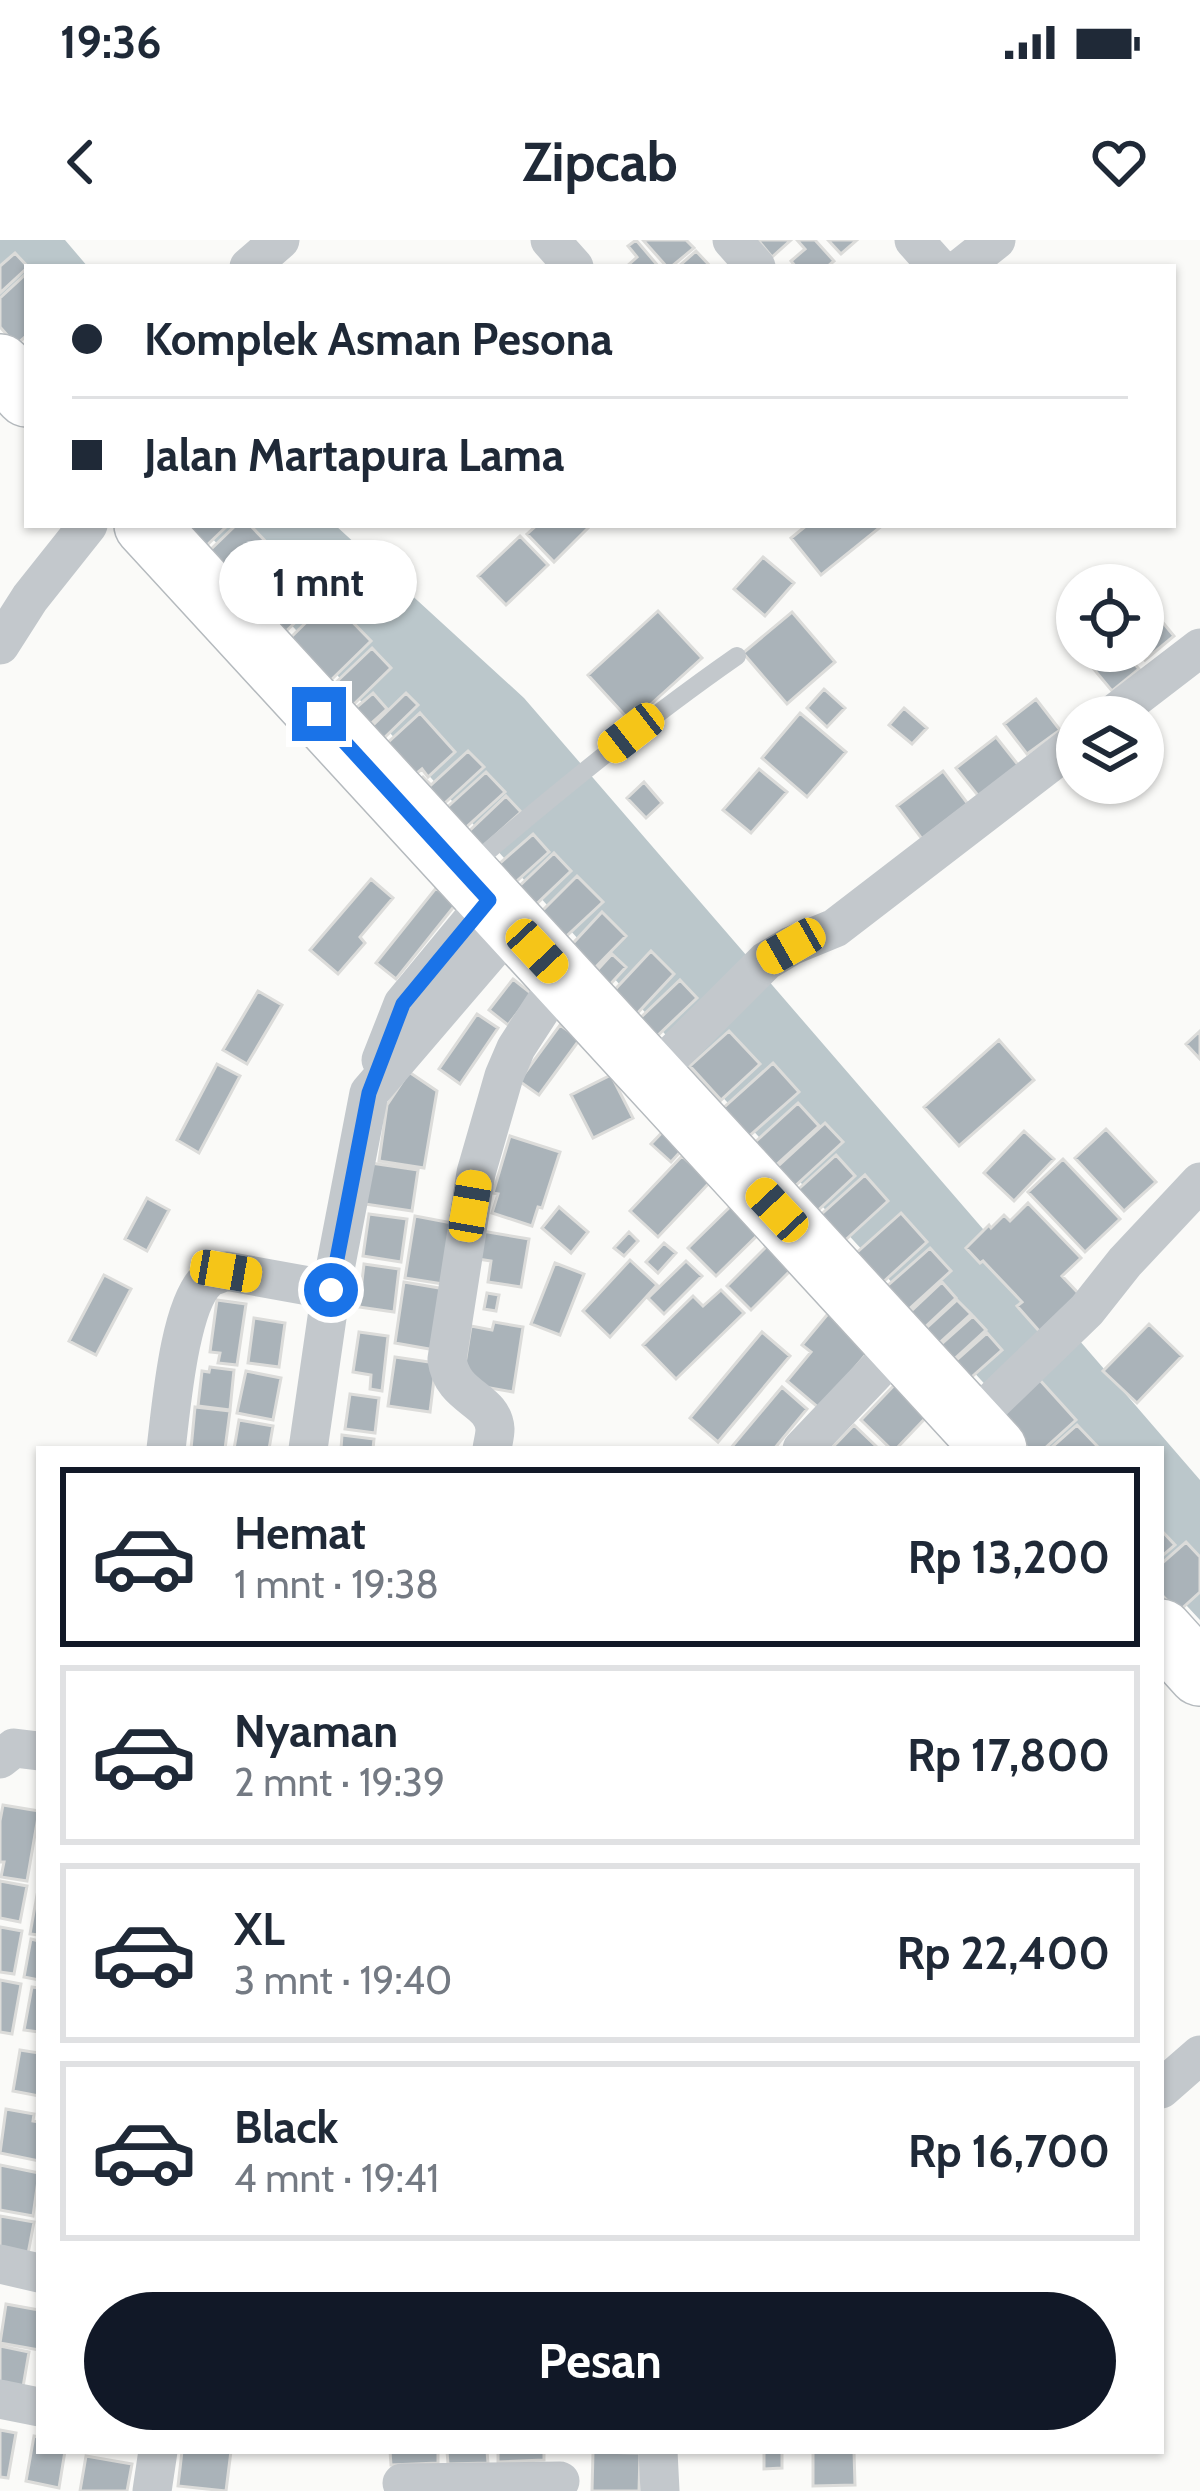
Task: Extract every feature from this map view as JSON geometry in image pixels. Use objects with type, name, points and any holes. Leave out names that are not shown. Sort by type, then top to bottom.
[{"type":"main road","points":[[0,366],[24,392]]},
{"type":"main road","points":[[149,528],[488,887],[562,977],[659,1068],[901,1345],[985,1425]]},
{"type":"street","points":[[219,264],[245,240]]},
{"type":"street","points":[[252,264],[280,240]]},
{"type":"street","points":[[550,240],[571,264]]},
{"type":"street","points":[[732,240],[753,264]]},
{"type":"street","points":[[914,240],[935,264]]},
{"type":"street","points":[[966,264],[996,240]]},
{"type":"street","points":[[0,645],[86,528]]},
{"type":"street","points":[[1138,696],[1200,649]]},
{"type":"street","points":[[659,1068],[766,961],[835,928],[1056,758]]},
{"type":"street","points":[[308,1446],[331,1290],[369,1093],[488,887]]},
{"type":"street","points":[[492,1446],[495,1428],[491,1417],[457,1386],[447,1359],[464,1239],[476,1173],[504,1076],[516,1048],[562,977]]},
{"type":"street","points":[[985,1425],[1200,1182]]},
{"type":"street","points":[[166,1446],[179,1352],[196,1295],[209,1277],[226,1271],[331,1290]]},
{"type":"street","points":[[805,1446],[901,1345]]},
{"type":"street","points":[[0,1760],[14,1748],[36,1751]]},
{"type":"street","points":[[1164,2086],[1200,2055]]},
{"type":"street","points":[[0,2264],[36,2272]]},
{"type":"street","points":[[0,2399],[36,2406]]},
{"type":"street","points":[[152,2491],[158,2454]]},
{"type":"street","points":[[658,2454],[660,2491]]},
{"type":"street","points":[[402,2483],[559,2474]]},
{"type":"lane","points":[[488,887],[593,762],[737,656]]},
{"type":"shaded area","points":[[0,240],[65,240],[85,264],[24,264],[24,335],[0,309]]},
{"type":"shaded area","points":[[203,528],[338,528],[524,698],[1200,1480],[1200,1620],[1164,1581],[1164,1446],[1041,1446]]},
{"type":"building","points":[[636,240],[656,264],[629,264],[637,257],[628,246]]},
{"type":"building","points":[[643,240],[686,240],[694,248],[675,264],[664,264]]},
{"type":"building","points":[[758,240],[791,240],[772,257]]},
{"type":"building","points":[[797,240],[815,240],[834,261],[794,264],[791,261],[805,249]]},
{"type":"building","points":[[828,240],[857,240],[841,254]]},
{"type":"building","points":[[696,251],[708,264],[681,264]]},
{"type":"building","points":[[15,253],[25,264],[0,293],[0,266]]},
{"type":"building","points":[[24,276],[24,338],[16,345],[0,327],[0,298]]},
{"type":"building","points":[[185,528],[225,528],[204,548]]},
{"type":"building","points":[[233,528],[253,528],[269,545],[232,580],[206,554]]},
{"type":"building","points":[[534,528],[588,528],[554,562],[527,534]]},
{"type":"building","points":[[803,528],[879,528],[821,575],[791,538]]},
{"type":"building","points":[[520,536],[548,565],[506,605],[478,576]]},
{"type":"building","points":[[278,546],[303,572],[259,615],[234,589]]},
{"type":"building","points":[[763,557],[794,583],[765,616],[734,589]]},
{"type":"building","points":[[309,573],[328,591],[281,636],[262,618]]},
{"type":"building","points":[[330,599],[371,641],[327,684],[286,642]]},
{"type":"building","points":[[658,611],[702,658],[631,722],[588,675]]},
{"type":"building","points":[[792,612],[835,662],[787,704],[743,653]]},
{"type":"building","points":[[1164,624],[1174,636],[1164,644]]},
{"type":"building","points":[[372,648],[391,668],[349,709],[329,689]]},
{"type":"building","points":[[1096,672],[1135,672],[1112,691]]},
{"type":"building","points":[[824,689],[845,708],[827,727],[807,708]]},
{"type":"building","points":[[373,693],[387,709],[366,728],[351,712]]},
{"type":"building","points":[[406,693],[418,705],[380,742],[368,730]]},
{"type":"building","points":[[1036,699],[1056,725],[1056,733],[1027,754],[1004,724]]},
{"type":"building","points":[[904,708],[927,728],[912,744],[889,725]]},
{"type":"building","points":[[420,713],[455,752],[428,777],[422,769],[412,777],[384,746]]},
{"type":"building","points":[[800,713],[846,752],[807,797],[762,758]]},
{"type":"building","points":[[996,737],[1019,766],[980,798],[956,768]]},
{"type":"building","points":[[468,751],[484,767],[434,813],[411,788],[423,777],[431,785]]},
{"type":"building","points":[[759,769],[787,792],[751,833],[723,810]]},
{"type":"building","points":[[943,771],[968,804],[922,839],[897,806]]},
{"type":"building","points":[[486,772],[505,792],[462,831],[443,811]]},
{"type":"building","points":[[644,782],[662,803],[646,818],[627,798]]},
{"type":"building","points":[[506,796],[521,812],[480,849],[466,834]]},
{"type":"building","points":[[533,834],[549,852],[508,889],[491,871]]},
{"type":"building","points":[[554,853],[571,871],[528,912],[511,894]]},
{"type":"building","points":[[577,876],[603,902],[557,945],[533,920]]},
{"type":"building","points":[[371,879],[393,898],[360,937],[365,943],[338,974],[310,950]]},
{"type":"building","points":[[436,888],[456,904],[396,979],[376,963]]},
{"type":"building","points":[[602,912],[626,936],[588,975],[564,953]]},
{"type":"building","points":[[651,951],[674,974],[632,1019],[608,997]]},
{"type":"building","points":[[612,954],[626,967],[604,991],[590,978]]},
{"type":"building","points":[[513,979],[532,994],[508,1025],[489,1010]]},
{"type":"building","points":[[680,980],[697,998],[654,1039],[637,1021]]},
{"type":"building","points":[[258,991],[282,1005],[247,1064],[223,1050]]},
{"type":"building","points":[[477,1014],[498,1028],[460,1084],[439,1069]]},
{"type":"building","points":[[560,1025],[580,1039],[539,1095],[519,1081]]},
{"type":"building","points":[[729,1031],[760,1064],[721,1100],[690,1066]]},
{"type":"building","points":[[1200,1031],[1200,1059],[1186,1044]]},
{"type":"building","points":[[999,1040],[1034,1080],[959,1146],[924,1107]]},
{"type":"building","points":[[773,1063],[799,1092],[747,1138],[721,1110]]},
{"type":"building","points":[[217,1064],[240,1076],[199,1153],[177,1140]]},
{"type":"building","points":[[409,1072],[437,1091],[424,1168],[379,1161],[387,1105]]},
{"type":"building","points":[[611,1075],[633,1118],[593,1138],[571,1095]]},
{"type":"building","points":[[798,1103],[819,1126],[775,1166],[754,1143]]},
{"type":"building","points":[[672,1122],[691,1140],[671,1162],[651,1144]]},
{"type":"building","points":[[825,1123],[843,1142],[794,1187],[776,1168]]},
{"type":"building","points":[[1106,1129],[1156,1182],[1124,1211],[1075,1158]]},
{"type":"building","points":[[1024,1131],[1054,1159],[1014,1201],[984,1173]]},
{"type":"building","points":[[510,1136],[560,1152],[532,1226],[492,1213]]},
{"type":"building","points":[[836,1155],[855,1176],[812,1216],[792,1195]]},
{"type":"building","points":[[682,1156],[710,1182],[658,1237],[630,1211]]},
{"type":"building","points":[[1063,1159],[1120,1219],[1085,1252],[1028,1192]]},
{"type":"building","points":[[371,1163],[418,1170],[412,1211],[365,1204]]},
{"type":"building","points":[[865,1175],[888,1201],[840,1245],[816,1219]]},
{"type":"building","points":[[147,1198],[169,1210],[147,1251],[125,1239]]},
{"type":"building","points":[[739,1198],[767,1226],[716,1276],[688,1248]]},
{"type":"building","points":[[1028,1203],[1081,1258],[1062,1276],[1080,1295],[1040,1332],[1017,1306],[1022,1302],[966,1248],[989,1225],[991,1228],[1004,1215],[1010,1221]]},
{"type":"building","points":[[559,1207],[588,1232],[571,1253],[542,1228]]},
{"type":"building","points":[[901,1213],[927,1242],[881,1284],[854,1255]]},
{"type":"building","points":[[369,1214],[407,1219],[401,1262],[363,1256]]},
{"type":"building","points":[[415,1216],[452,1223],[443,1284],[405,1278]]},
{"type":"building","points":[[482,1231],[529,1239],[521,1287],[488,1282],[491,1261],[478,1259]]},
{"type":"building","points":[[629,1232],[638,1241],[624,1256],[614,1248]]},
{"type":"building","points":[[778,1235],[802,1259],[751,1310],[727,1286]]},
{"type":"building","points":[[664,1243],[676,1253],[658,1273],[646,1262]]},
{"type":"building","points":[[930,1248],[951,1271],[908,1310],[886,1287]]},
{"type":"building","points":[[630,1260],[657,1285],[610,1337],[583,1311]]},
{"type":"building","points":[[686,1261],[702,1276],[664,1314],[648,1298]]},
{"type":"building","points":[[555,1263],[584,1274],[560,1335],[531,1324]]},
{"type":"building","points":[[364,1264],[399,1269],[394,1312],[359,1307]]},
{"type":"building","points":[[104,1275],[131,1289],[96,1355],[69,1341]]},
{"type":"building","points":[[404,1282],[445,1289],[435,1350],[395,1343]]},
{"type":"building","points":[[942,1282],[956,1298],[922,1330],[908,1314]]},
{"type":"building","points":[[721,1290],[744,1313],[676,1379],[643,1345],[693,1296],[703,1306]]},
{"type":"building","points":[[487,1293],[499,1295],[496,1311],[484,1309]]},
{"type":"building","points":[[217,1300],[246,1304],[237,1365],[218,1363],[220,1353],[210,1352]]},
{"type":"building","points":[[957,1300],[971,1314],[935,1347],[922,1332]]},
{"type":"building","points":[[832,1309],[874,1345],[820,1409],[787,1381],[811,1352],[802,1345]]},
{"type":"building","points":[[973,1316],[986,1330],[950,1363],[937,1348]]},
{"type":"building","points":[[254,1318],[285,1323],[279,1367],[248,1363]]},
{"type":"building","points":[[494,1322],[523,1327],[513,1392],[462,1383],[471,1326],[492,1330]]},
{"type":"building","points":[[1149,1324],[1182,1356],[1137,1403],[1103,1371]]},
{"type":"building","points":[[359,1332],[388,1336],[382,1391],[370,1389],[371,1375],[353,1372]]},
{"type":"building","points":[[762,1332],[790,1356],[718,1442],[690,1418]]},
{"type":"building","points":[[987,1333],[1002,1350],[966,1382],[951,1365]]},
{"type":"building","points":[[395,1357],[436,1363],[430,1412],[388,1406]]},
{"type":"building","points":[[210,1367],[234,1370],[230,1410],[198,1406],[202,1371],[209,1372]]},
{"type":"building","points":[[246,1371],[281,1378],[273,1420],[237,1413]]},
{"type":"building","points":[[902,1377],[935,1408],[899,1446],[888,1446],[861,1420]]},
{"type":"building","points":[[1039,1379],[1076,1420],[1047,1446],[1026,1446],[999,1416]]},
{"type":"building","points":[[782,1387],[807,1409],[776,1446],[733,1446]]},
{"type":"building","points":[[350,1394],[379,1398],[375,1433],[345,1429]]},
{"type":"building","points":[[195,1407],[230,1411],[225,1446],[191,1446]]},
{"type":"building","points":[[239,1420],[273,1426],[270,1446],[235,1446]]},
{"type":"building","points":[[854,1425],[876,1446],[834,1446]]},
{"type":"building","points":[[1077,1425],[1097,1446],[1053,1446]]},
{"type":"building","points":[[342,1435],[374,1439],[373,1446],[341,1446]]},
{"type":"building","points":[[1164,1533],[1175,1545],[1164,1554]]},
{"type":"building","points":[[1186,1542],[1200,1557],[1200,1592],[1178,1612],[1164,1597],[1164,1561]]},
{"type":"building","points":[[3,1805],[36,1810],[27,1881],[1,1877]]},
{"type":"building","points":[[0,1881],[27,1886],[20,1922],[0,1918]]},
{"type":"building","points":[[36,1901],[36,1935],[30,1934]]},
{"type":"building","points":[[0,1927],[22,1931],[14,1974],[0,1972]]},
{"type":"building","points":[[31,1939],[36,1940],[36,1979],[24,1977]]},
{"type":"building","points":[[0,1980],[21,1984],[12,2034],[0,2032]]},
{"type":"building","points":[[32,1987],[36,1988],[36,2032],[24,2030]]},
{"type":"building","points":[[20,2050],[36,2053],[36,2095],[13,2091]]},
{"type":"building","points":[[6,2109],[34,2114],[36,2160],[0,2153]]},
{"type":"building","points":[[0,2165],[36,2172],[33,2216],[0,2210]]},
{"type":"building","points":[[0,2216],[34,2222],[28,2254],[0,2249]]},
{"type":"building","points":[[6,2304],[36,2309],[36,2349],[0,2343]]},
{"type":"building","points":[[0,2346],[29,2352],[23,2387],[0,2383]]},
{"type":"building","points":[[0,2430],[16,2433],[8,2478],[0,2477]]},
{"type":"building","points":[[34,2436],[36,2454],[65,2454],[59,2488],[26,2481]]},
{"type":"building","points":[[182,2454],[231,2454],[226,2491],[178,2486]]},
{"type":"building","points":[[390,2454],[438,2454],[438,2463],[391,2465]]},
{"type":"building","points":[[447,2454],[487,2454],[488,2463],[448,2464]]},
{"type":"building","points":[[498,2454],[544,2454],[544,2460],[498,2462]]},
{"type":"building","points":[[593,2454],[640,2454],[639,2491],[592,2491]]},
{"type":"building","points":[[764,2454],[782,2454],[782,2468],[764,2469]]},
{"type":"building","points":[[813,2454],[854,2454],[855,2485],[813,2486]]},
{"type":"building","points":[[86,2456],[132,2464],[127,2491],[80,2491]]},
{"type":"route","points":[[319,714],[489,900],[403,1004],[369,1093],[331,1290]]}]
